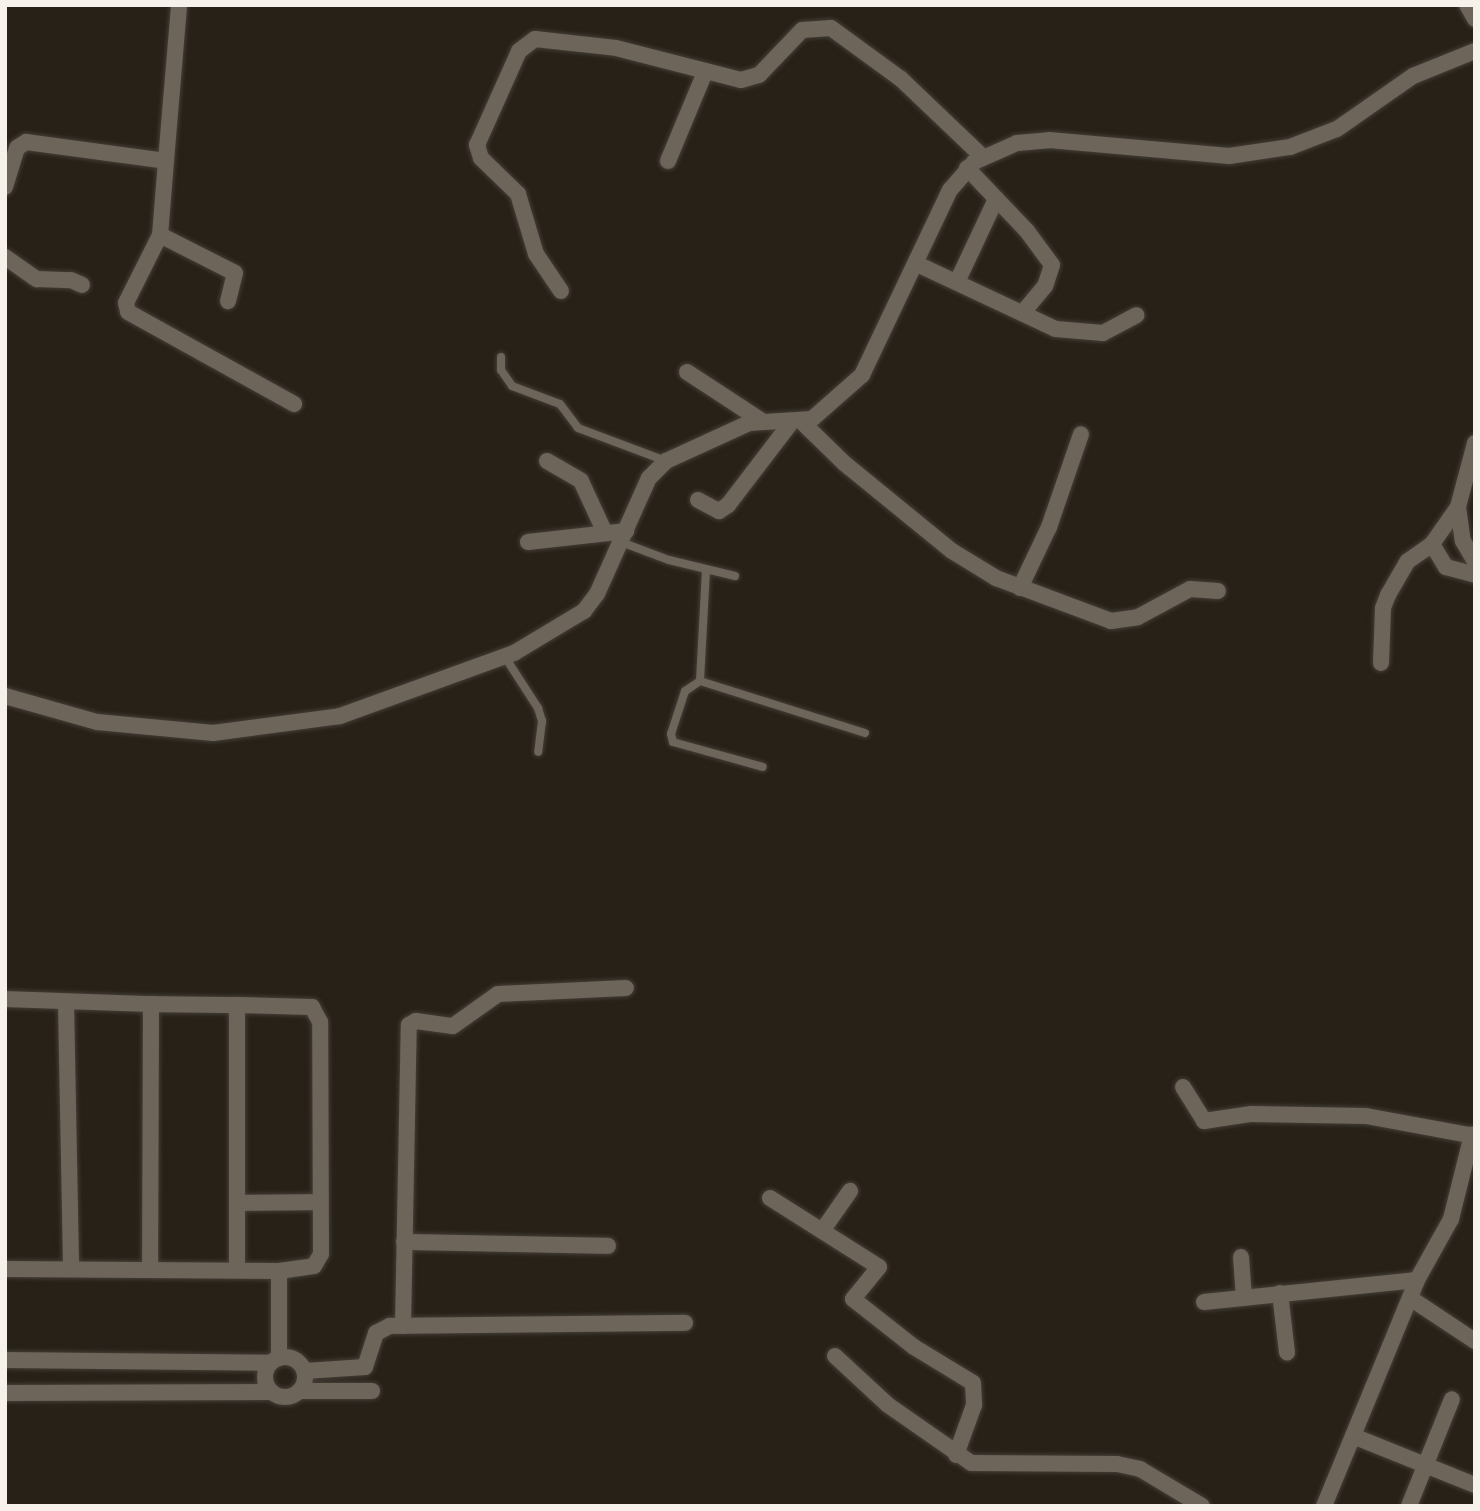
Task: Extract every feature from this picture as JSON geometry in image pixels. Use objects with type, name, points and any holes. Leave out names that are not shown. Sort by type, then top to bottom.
[{"type":"street","points":[[178,5],[160,234],[126,303],[128,312],[294,404]]},
{"type":"street","points":[[1467,5],[1475,19]]},
{"type":"street","points":[[561,291],[536,254],[518,194],[481,158],[477,145],[519,51],[534,39],[546,38],[616,48],[705,72],[750,79],[802,30],[831,28],[901,79],[983,157]]},
{"type":"street","points":[[698,500],[719,511],[729,505],[796,424],[824,412],[862,375],[950,190],[967,168],[983,157],[1017,143],[1049,140],[1229,156],[1290,147],[1336,129],[1413,76],[1475,51]]},
{"type":"street","points":[[668,161],[705,72]]},
{"type":"street","points":[[5,187],[17,148],[26,142],[166,161]]},
{"type":"street","points":[[967,168],[1052,265],[1045,286],[1022,313]]},
{"type":"street","points":[[957,282],[996,199]]},
{"type":"street","points":[[160,234],[235,273],[228,301]]},
{"type":"street","points":[[5,257],[37,279],[71,280],[82,285]]},
{"type":"street","points":[[917,264],[1056,329],[1103,333],[1137,315]]},
{"type":"street","points":[[687,372],[762,421]]},
{"type":"street","points":[[5,696],[97,722],[213,733],[340,716],[505,657],[584,611],[597,594],[649,478],[666,461],[733,430],[762,421],[796,424],[952,551],[1020,588],[1111,621],[1138,617],[1190,589],[1218,591]]},
{"type":"street","points":[[1020,588],[1049,527],[1081,434]]},
{"type":"street","points":[[1381,663],[1382,608],[1408,561],[1432,544],[1458,507],[1475,443]]},
{"type":"street","points":[[547,461],[582,481],[605,533]]},
{"type":"street","points":[[1458,507],[1463,541],[1475,562]]},
{"type":"street","points":[[528,542],[605,533],[623,536]]},
{"type":"street","points":[[1432,544],[1446,567],[1475,575]]},
{"type":"street","points":[[403,1326],[409,1025],[416,1021],[453,1026],[498,994],[626,988]]},
{"type":"street","points":[[5,999],[66,1003],[308,1006],[319,1013],[320,1202],[318,1262],[310,1268],[5,1269]]},
{"type":"street","points":[[66,1003],[71,1269]]},
{"type":"street","points":[[150,1270],[151,1003]]},
{"type":"street","points":[[237,1005],[237,1270]]},
{"type":"street","points":[[1183,1087],[1204,1121],[1251,1114],[1366,1116],[1474,1135],[1451,1219],[1417,1280],[1324,1506]]},
{"type":"street","points":[[822,1231],[850,1191]]},
{"type":"street","points":[[770,1198],[879,1267],[853,1299],[914,1347],[974,1383],[974,1405],[956,1455]]},
{"type":"street","points":[[237,1203],[320,1202]]},
{"type":"street","points":[[404,1242],[608,1246]]},
{"type":"street","points":[[1241,1257],[1244,1298]]},
{"type":"street","points":[[271,1392],[264,1378],[274,1360],[279,1270]]},
{"type":"street","points":[[1204,1302],[1417,1280]]},
{"type":"street","points":[[1280,1293],[1287,1353]]},
{"type":"street","points":[[1410,1298],[1475,1341]]},
{"type":"street","points":[[304,1371],[365,1367],[376,1333],[382,1328],[685,1323]]},
{"type":"street","points":[[835,1356],[888,1405],[956,1455],[991,1467],[1117,1464],[1140,1469],[1202,1506]]},
{"type":"street","points":[[5,1360],[295,1359],[304,1371],[300,1391]]},
{"type":"street","points":[[40,1391],[41,1360]]},
{"type":"street","points":[[5,1393],[271,1392],[285,1398],[300,1391],[372,1391]]},
{"type":"street","points":[[1409,1506],[1452,1399]]},
{"type":"street","points":[[1353,1436],[1475,1485]]},
{"type":"lane","points":[[501,357],[501,370],[512,386],[560,404],[578,428],[666,461]]},
{"type":"lane","points":[[623,536],[706,570],[735,576]]},
{"type":"lane","points":[[700,681],[706,570]]},
{"type":"lane","points":[[505,657],[538,708],[542,721],[538,752]]},
{"type":"lane","points":[[700,681],[865,733]]},
{"type":"lane","points":[[700,681],[685,691],[671,734],[673,742],[763,767]]}]
